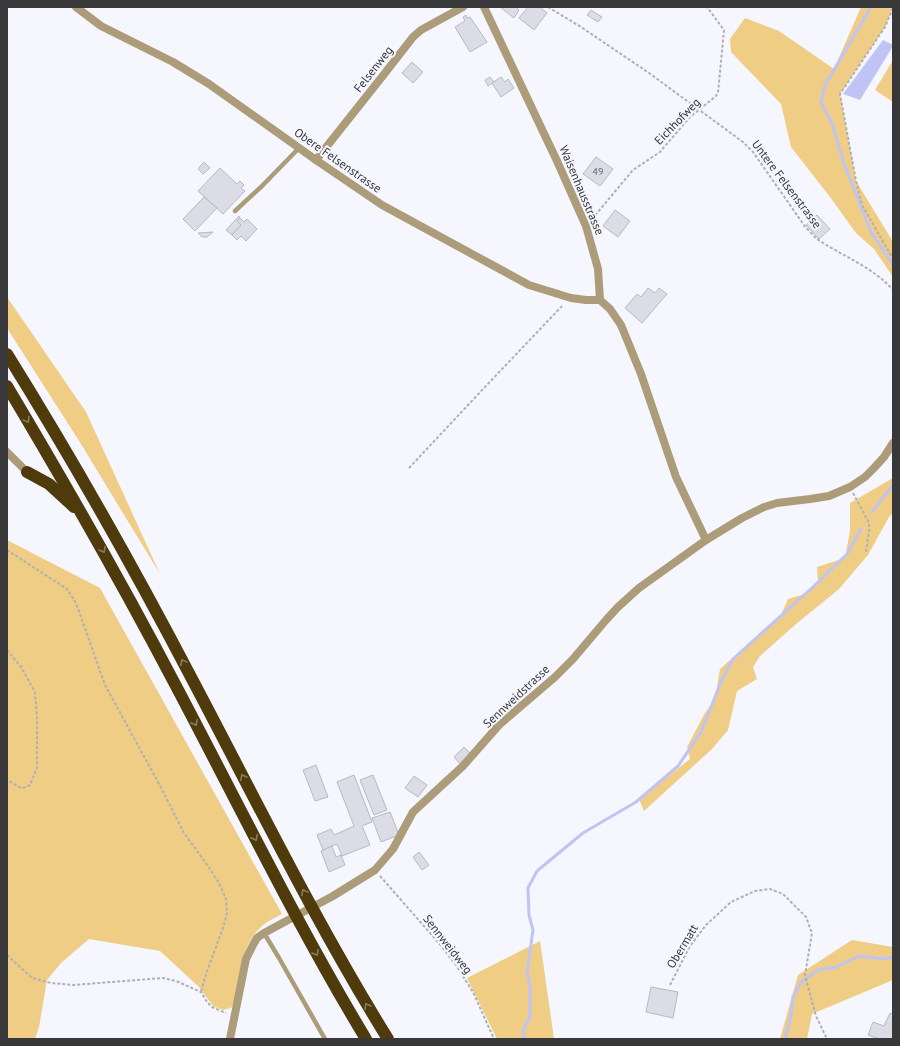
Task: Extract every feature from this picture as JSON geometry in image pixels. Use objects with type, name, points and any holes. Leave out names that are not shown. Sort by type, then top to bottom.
[{"type":"highway","points":[[7,354],[54,430],[108,523],[188,671],[308,900],[348,973],[388,1039]]},
{"type":"highway","points":[[7,386],[84,516],[170,674],[295,914],[344,1003],[366,1039]]},
{"type":"highway","points":[[27,472],[42,479],[52,486],[84,516]]},
{"type":"street","name":"Obere Felsenstrasse","points":[[76,7],[101,26],[173,62],[203,80],[382,205],[529,285],[571,298],[600,300]]},
{"type":"street","name":"Felsenweg","points":[[316,160],[413,37],[421,30],[463,7]]},
{"type":"street","name":"Waisenhausstrasse","points":[[484,7],[586,226],[598,269],[600,300]]},
{"type":"street","points":[[600,300],[610,309],[621,325],[641,374],[676,477],[706,540]]},
{"type":"street","name":"Sennweidstrasse","points":[[230,1039],[246,959],[257,938],[333,896],[375,870],[393,849],[413,812],[463,766],[500,725],[555,677],[573,659],[618,607],[645,584],[706,540],[742,518],[764,507],[778,503],[829,496],[850,487],[874,468],[884,457],[893,443]]},
{"type":"street","points":[[7,452],[8,455],[27,472]]},
{"type":"lane","points":[[235,211],[299,148]]},
{"type":"lane","points":[[264,933],[325,1039]]},
{"type":"path","name":"Untere Felsenstrasse","points":[[548,7],[581,27],[649,73],[743,142],[753,152],[806,228],[816,238],[874,273],[893,290]]},
{"type":"path","name":"Eichhofweg","points":[[586,226],[633,170],[660,152],[690,117],[718,93],[724,30],[707,7]]},
{"type":"path","points":[[893,8],[885,27],[840,94],[856,182],[862,205],[893,259]]},
{"type":"path","points":[[409,468],[571,298]]},
{"type":"path","points":[[850,487],[869,523],[866,552]]},
{"type":"path","points":[[7,550],[67,589],[76,603],[105,685],[184,833],[219,882],[226,899],[227,913],[201,992]]},
{"type":"path","points":[[7,650],[20,666],[35,692],[37,718],[37,768],[30,784],[26,788],[20,788],[7,780]]},
{"type":"path","name":"Sennweidweg","points":[[375,870],[456,964],[473,992],[494,1039]]},
{"type":"path","name":"Obermatt","points":[[670,985],[690,946],[706,924],[731,902],[755,891],[770,889],[783,894],[806,917],[812,933],[805,975],[816,1016],[828,1039]]},
{"type":"path","points":[[7,955],[32,978],[51,983],[80,985],[163,978],[176,981],[201,992],[207,1002],[217,1010],[235,1016]]},
{"type":"shaded area","points":[[861,7],[893,7],[885,27],[840,94],[856,181],[893,242],[893,277],[874,249],[856,233],[791,147],[781,104],[731,52],[730,39],[745,18],[779,31],[834,69]]},
{"type":"shaded area","points":[[893,60],[893,102],[875,90]]},
{"type":"shaded area","points":[[7,297],[86,412],[160,574],[81,444],[7,328]]},
{"type":"shaded area","points":[[893,478],[893,513],[889,517],[868,555],[839,589],[760,656],[753,667],[757,679],[737,691],[728,730],[712,749],[644,811],[639,799],[690,759],[687,747],[705,713],[715,699],[720,669],[781,615],[788,599],[805,594],[818,582],[817,567],[845,558],[850,531],[850,503]]},
{"type":"shaded area","points":[[7,540],[100,588],[282,914],[263,925],[254,934],[249,943],[242,962],[235,1002],[231,1008],[223,1010],[213,1006],[199,987],[160,951],[89,939],[61,963],[47,980],[39,1027],[35,1039],[7,1039]]},
{"type":"shaded area","points":[[852,940],[893,947],[893,980],[812,1014],[807,1039],[780,1039],[798,975]]},
{"type":"shaded area","points":[[540,941],[554,1039],[497,1039],[467,978]]},
{"type":"water","points":[[883,40],[893,46],[860,100],[843,94]]},
{"type":"building","points":[[500,7],[516,7],[519,10],[514,18]]},
{"type":"building","points":[[528,7],[540,7],[547,13],[534,30],[519,18]]},
{"type":"building","points":[[591,10],[602,17],[598,22],[587,15]]},
{"type":"building","points":[[466,15],[467,18],[470,17],[487,42],[470,52],[455,27],[465,21],[463,17]]},
{"type":"building","points":[[412,62],[423,72],[413,83],[402,73]]},
{"type":"building","points":[[490,77],[494,82],[488,86],[485,80]]},
{"type":"building","points":[[501,77],[505,82],[508,79],[514,88],[501,97],[492,83]]},
{"type":"building","points":[[596,157],[613,169],[600,186],[583,174]]},
{"type":"building","points":[[204,162],[210,168],[203,174],[198,169]]},
{"type":"building","points":[[220,168],[237,184],[240,181],[244,185],[241,188],[245,191],[223,214],[198,191]]},
{"type":"building","points":[[204,197],[217,208],[195,231],[183,219]]},
{"type":"building","points":[[615,210],[630,221],[618,237],[603,226]]},
{"type":"building","points":[[817,215],[830,229],[819,239],[806,225]]},
{"type":"building","points":[[239,216],[240,218],[237,221],[241,225],[232,235],[226,230]]},
{"type":"building","points":[[240,218],[244,222],[247,219],[257,229],[246,241],[241,236],[237,240],[232,235],[241,225],[237,221]]},
{"type":"building","points":[[213,232],[207,237],[202,237],[198,233]]},
{"type":"building","points":[[648,288],[655,293],[659,288],[667,294],[642,323],[625,308],[637,294],[641,297]]},
{"type":"building","points":[[464,747],[471,754],[461,765],[454,757]]},
{"type":"building","points":[[316,765],[328,797],[315,801],[303,770]]},
{"type":"building","points":[[354,775],[372,822],[362,826],[370,845],[342,856],[337,844],[323,850],[317,835],[331,829],[334,835],[354,826],[337,782]]},
{"type":"building","points":[[373,775],[387,810],[374,815],[360,780]]},
{"type":"building","points":[[414,776],[427,785],[418,797],[405,788]]},
{"type":"building","points":[[390,812],[399,835],[381,842],[372,818]]},
{"type":"building","points":[[332,846],[336,857],[341,855],[345,865],[329,872],[321,851]]},
{"type":"building","points":[[419,852],[429,865],[422,870],[413,857]]},
{"type":"building","points":[[651,987],[678,992],[673,1018],[646,1012]]},
{"type":"building","points":[[890,1013],[893,1014],[893,1039],[879,1039],[868,1035],[873,1022],[884,1026]]},
{"type":"waterway","points":[[871,7],[825,85],[821,103],[832,123],[844,164],[871,232],[893,265]]},
{"type":"waterway","points":[[872,512],[893,485]]},
{"type":"waterway","points":[[525,1039],[523,1031],[530,1016],[530,986],[527,972],[533,930],[529,915],[528,888],[537,871],[583,833],[636,802],[678,766],[701,732],[721,682],[733,659],[847,554],[861,529]]},
{"type":"waterway","points":[[785,1039],[791,1015],[793,997],[801,982],[818,970],[836,967],[859,956],[883,959],[893,957]]}]
